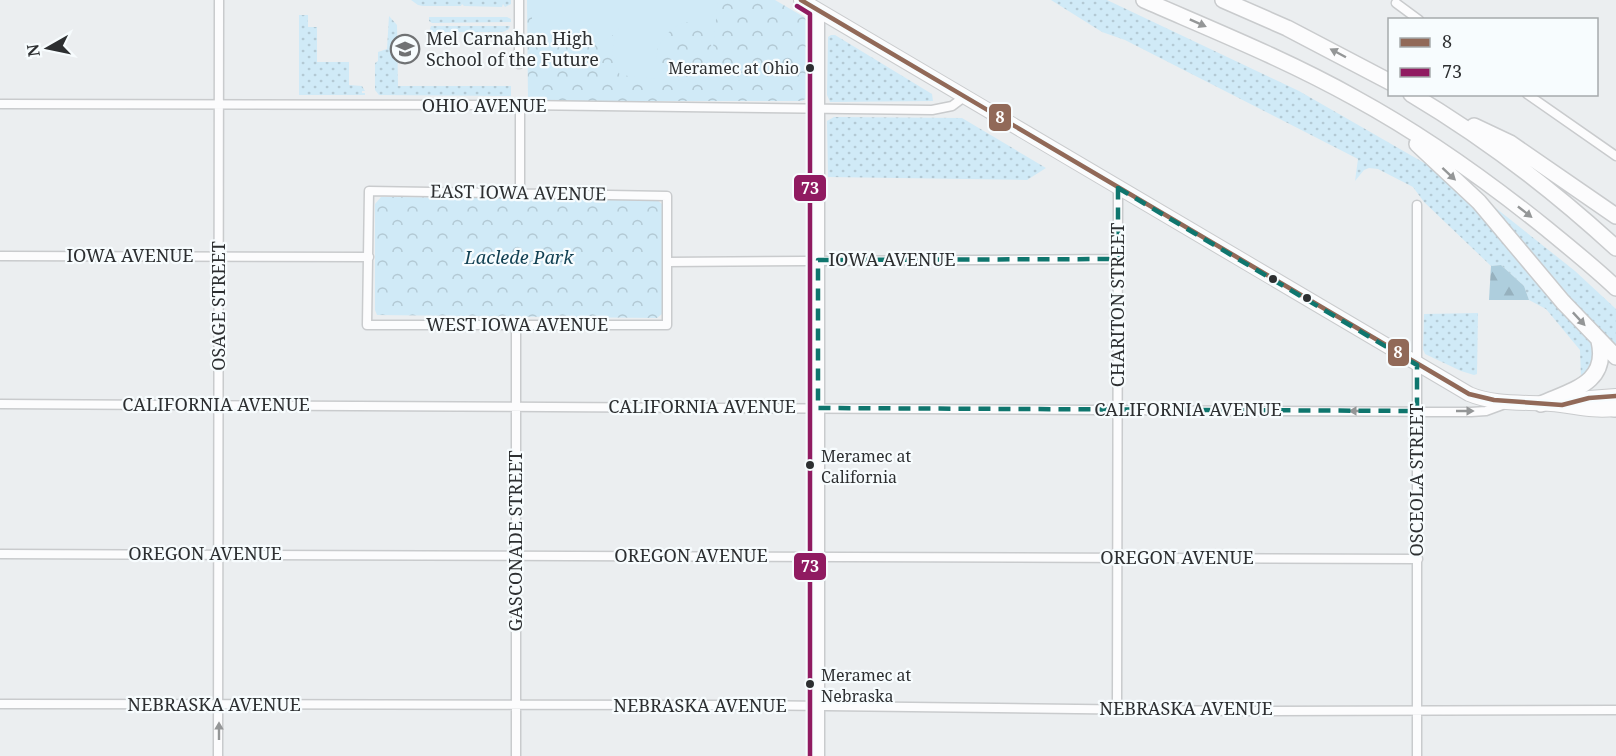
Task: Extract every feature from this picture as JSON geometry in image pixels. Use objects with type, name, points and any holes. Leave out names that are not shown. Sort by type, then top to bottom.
[{"type":"highway","points":[[1144,0],[1277,58],[1356,98],[1391,119],[1440,150],[1517,205],[1616,288]]},
{"type":"highway","points":[[1223,0],[1327,47],[1388,81]]},
{"type":"highway","points":[[1414,96],[1551,190],[1616,248]]},
{"type":"highway","points":[[1431,106],[1510,143],[1544,164],[1616,216]]},
{"type":"highway","points":[[1391,119],[1479,202],[1563,302],[1616,357]]},
{"type":"highway","points":[[1541,404],[1584,384],[1596,374],[1601,358],[1599,340]]},
{"type":"main road","points":[[801,0],[1469,394],[1483,399],[1562,405],[1589,410],[1615,406]]},
{"type":"street","name":"OSAGE STREET","points":[[218,756],[219,0]]},
{"type":"street","points":[[519,0],[519,64]]},
{"type":"street","points":[[1396,3],[1416,18]]},
{"type":"street","points":[[818,10],[818,756]]},
{"type":"street","points":[[1530,96],[1616,156]]},
{"type":"street","name":"OHIO AVENUE","points":[[0,104],[520,105],[939,110],[957,104],[964,97]]},
{"type":"street","points":[[520,105],[520,193]]},
{"type":"street","name":"CHARITON STREET","points":[[1117,709],[1118,189]]},
{"type":"street","name":"EAST IOWA AVENUE","points":[[369,257],[369,191],[520,193],[667,196],[667,262]]},
{"type":"street","name":"OSCEOLA STREET","points":[[1417,205],[1417,756]]},
{"type":"street","name":"IOWA AVENUE","points":[[0,256],[369,257]]},
{"type":"street","name":"WEST IOWA AVENUE","points":[[369,257],[368,325],[667,325],[667,262]]},
{"type":"street","name":"IOWA AVENUE","points":[[667,262],[1118,259]]},
{"type":"street","name":"GASCONADE STREET","points":[[516,325],[516,756]]},
{"type":"street","name":"CALIFORNIA AVENUE","points":[[0,404],[1486,411],[1511,402]]},
{"type":"street","name":"OREGON AVENUE","points":[[0,554],[1418,559]]},
{"type":"street","name":"NEBRASKA AVENUE","points":[[0,704],[1616,710]]},
{"type":"highlighted area","points":[[1118,188],[1417,365],[1417,411],[818,408],[818,260],[1118,259]]},
{"type":"green space","points":[[411,0],[511,0],[511,4],[505,7],[503,4],[502,7],[464,6],[462,4],[461,6],[423,6]]},
{"type":"green space","points":[[527,0],[775,0],[804,17],[810,25],[810,96],[802,101],[528,101]]},
{"type":"green space","points":[[532,0],[718,0],[710,77],[702,84],[620,75],[612,51],[620,27],[610,38],[594,44],[573,47],[542,41],[532,31]],"holes":[[[684,22],[698,23],[704,28],[710,40],[709,77],[701,82],[672,79],[661,70],[657,63],[658,47],[676,26]]]},
{"type":"green space","points":[[1051,0],[1107,0],[1299,91],[1433,168],[1461,189],[1592,341],[1595,356],[1591,365],[1581,378],[1580,350],[1546,309],[1529,300],[1524,286],[1501,265],[1491,266],[1424,202],[1413,187],[1378,169],[1369,168],[1364,170],[1355,181],[1358,159],[1125,40],[1102,32]]},
{"type":"green space","points":[[299,15],[308,15],[308,27],[317,27],[317,62],[349,62],[349,85],[362,86],[365,91],[362,93],[365,95],[299,95]]},
{"type":"green space","points":[[389,16],[397,25],[398,86],[511,86],[511,96],[379,95],[375,90],[375,63],[378,61],[378,52],[387,49]]},
{"type":"green space","points":[[429,17],[507,17],[511,19],[511,22],[432,23]]},
{"type":"green space","points":[[431,26],[510,26],[503,32],[429,32]]},
{"type":"green space","points":[[835,35],[932,94],[933,101],[830,102],[827,95],[828,37]]},
{"type":"green space","points":[[834,117],[962,118],[1046,168],[1027,180],[828,177],[827,121]]},
{"type":"green space","name":"Laclede Park","points":[[381,197],[656,199],[663,205],[662,314],[657,318],[377,315],[375,310],[375,204]]},
{"type":"green space","points":[[1483,198],[1575,271],[1616,309],[1616,350],[1562,294]]},
{"type":"green space","points":[[1501,265],[1524,286],[1529,300],[1489,300],[1491,266]]},
{"type":"green space","points":[[1478,313],[1477,374],[1461,371],[1425,354],[1423,349],[1424,314]]},
{"type":"transit line","name":"8","points":[[801,0],[1469,394],[1494,400],[1562,405],[1589,398],[1616,396]]},
{"type":"transit line","name":"73","points":[[797,6],[810,14],[810,756]]},
{"type":"place","name":"Mel Carnahan High School of the Future","points":[[405,49]]},
{"type":"place","name":"Meramec at Ohio","points":[[810,68]]},
{"type":"place","name":"Meramec at California","points":[[810,465]]},
{"type":"place","name":"Meramec at Nebraska","points":[[810,684]]}]
